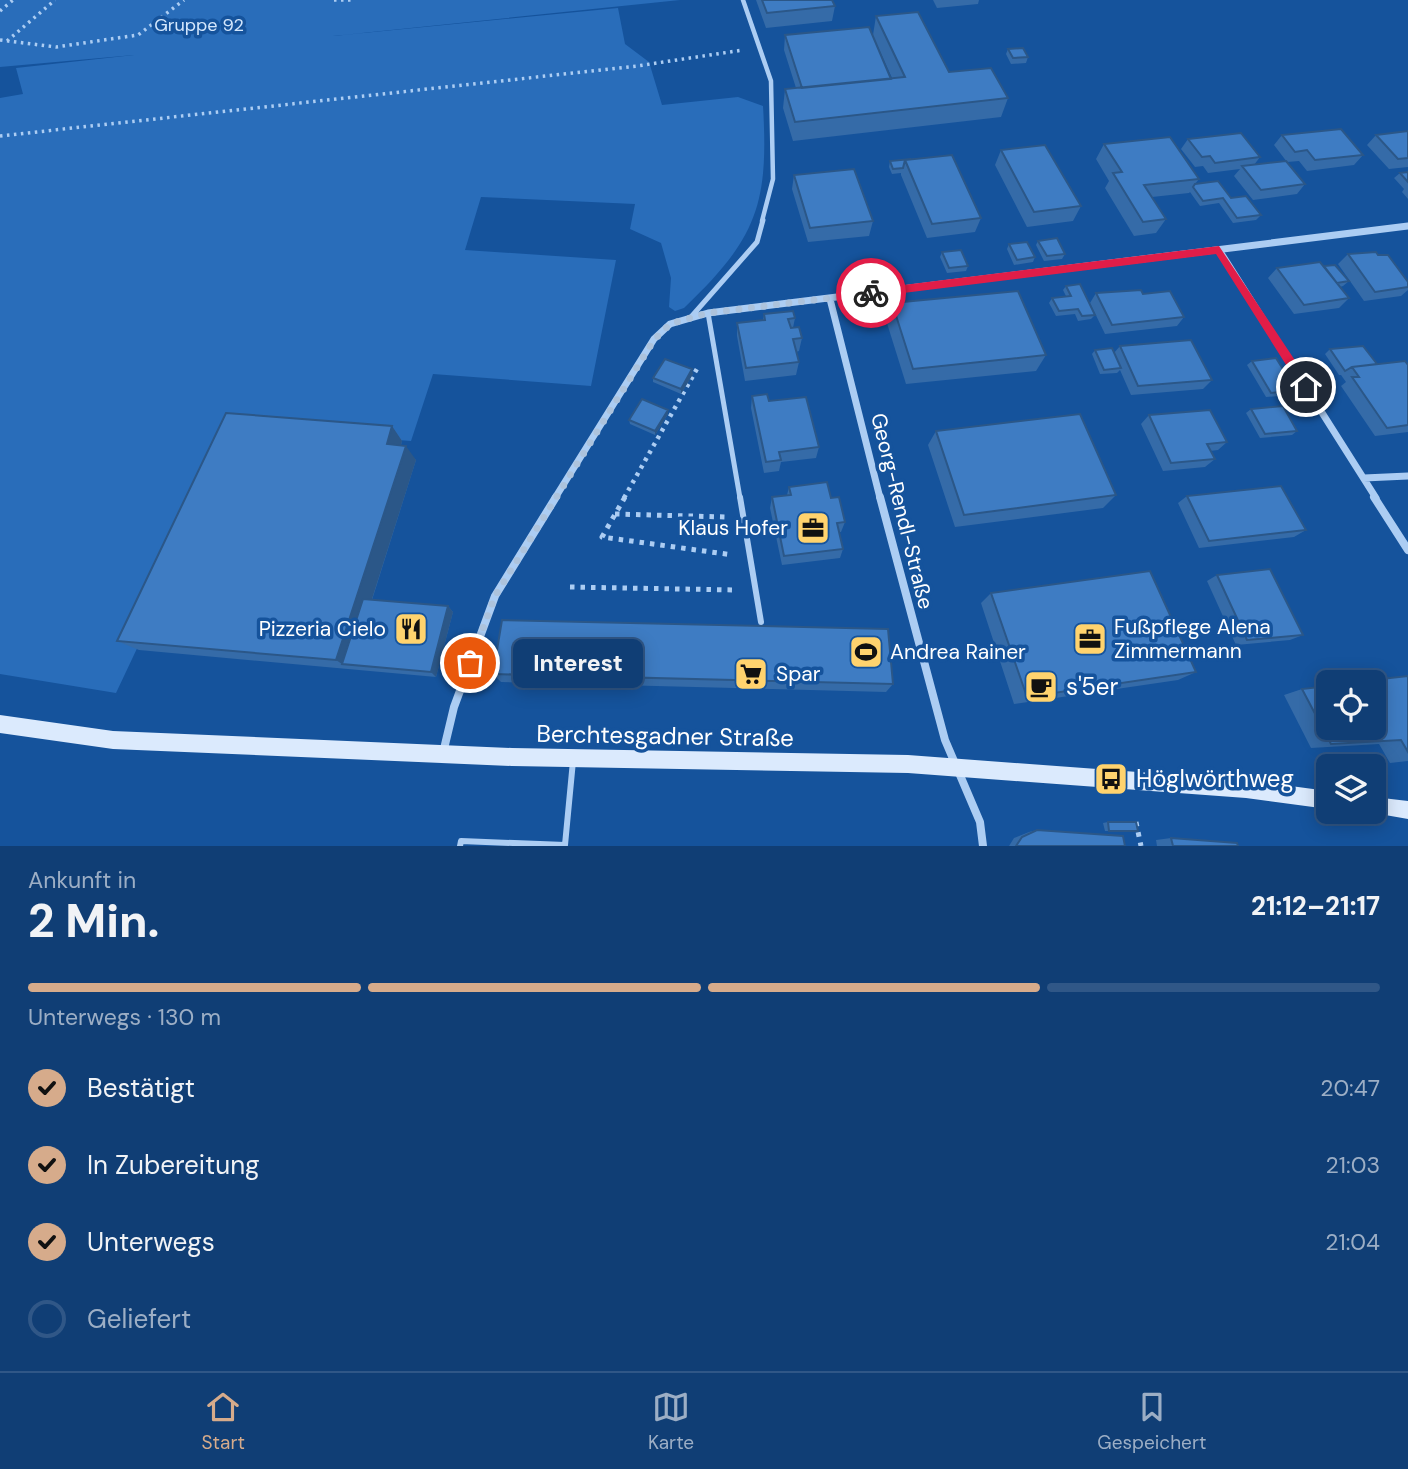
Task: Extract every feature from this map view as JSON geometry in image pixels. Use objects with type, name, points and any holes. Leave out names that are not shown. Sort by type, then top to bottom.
[{"type":"main road","name":"Berchtesgadner Straße","points":[[0,724],[113,740],[573,758],[908,764],[960,770],[1173,783],[1316,799]]},
{"type":"main road","points":[[1386,807],[1408,810]]},
{"type":"street","points":[[443,754],[454,707],[495,596],[654,340],[670,324],[708,313],[1408,226]]},
{"type":"street","points":[[1219,250],[1408,550]]},
{"type":"street","name":"Georg-Rendl-Straße","points":[[830,299],[910,616],[945,740],[960,770]]},
{"type":"street","points":[[1364,478],[1408,476]]},
{"type":"street","points":[[960,770],[980,822],[983,846]]},
{"type":"lane","points":[[691,317],[757,242],[773,179],[771,81],[743,0]]},
{"type":"lane","points":[[708,313],[761,622]]},
{"type":"lane","points":[[460,846],[461,841],[565,845],[573,758]]},
{"type":"path","points":[[0,11],[13,0]]},
{"type":"path","points":[[7,42],[55,0]]},
{"type":"path","points":[[0,40],[55,47],[138,35],[184,0]]},
{"type":"path","points":[[334,0],[354,0]]},
{"type":"path","points":[[0,136],[637,65],[761,47]]},
{"type":"path","points":[[713,341],[602,537],[743,557]]},
{"type":"path","points":[[615,514],[743,517]]},
{"type":"path","points":[[570,587],[748,590]]},
{"type":"path","points":[[1136,822],[1141,846]]},
{"type":"green space","name":"Gruppe 92","points":[[0,0],[680,0],[333,36],[618,8],[625,44],[649,62],[662,105],[738,97],[763,106],[764,141],[760,196],[753,219],[728,261],[684,308],[675,311],[669,307],[671,278],[661,243],[630,229],[635,204],[481,197],[465,250],[616,260],[591,386],[433,374],[411,441],[241,428],[116,693],[0,674],[0,98],[23,94],[16,68],[134,55],[0,67]]},
{"type":"building","points":[[762,0],[832,0],[835,6],[767,13]]},
{"type":"building","points":[[918,12],[949,72],[991,68],[1008,98],[795,122],[785,89],[905,77],[876,16]]},
{"type":"building","points":[[869,27],[891,79],[802,88],[785,35]]},
{"type":"building","points":[[1023,48],[1028,57],[1013,58],[1008,49]]},
{"type":"building","points":[[1341,129],[1363,155],[1315,160],[1307,150],[1295,152],[1282,135]]},
{"type":"building","points":[[1408,131],[1408,158],[1398,159],[1376,135]]},
{"type":"building","points":[[1241,133],[1260,157],[1215,163],[1210,156],[1202,157],[1188,139]]},
{"type":"building","points":[[1170,137],[1199,179],[1144,185],[1166,219],[1143,222],[1113,173],[1122,172],[1104,144]]},
{"type":"building","points":[[1045,145],[1081,206],[1034,212],[1001,150]]},
{"type":"building","points":[[952,155],[981,218],[932,224],[905,160]]},
{"type":"building","points":[[911,159],[905,160],[903,168],[893,169],[890,161]]},
{"type":"building","points":[[1286,161],[1305,184],[1261,190],[1242,166]]},
{"type":"building","points":[[854,169],[873,221],[810,228],[794,175]]},
{"type":"building","points":[[1408,172],[1408,182],[1400,173]]},
{"type":"building","points":[[1218,181],[1231,198],[1246,196],[1261,215],[1237,218],[1223,198],[1203,201],[1193,187],[1195,184]]},
{"type":"building","points":[[1057,238],[1065,254],[1047,256],[1038,241]]},
{"type":"building","points":[[1027,242],[1035,257],[1017,260],[1009,244]]},
{"type":"building","points":[[961,250],[968,266],[949,268],[942,252]]},
{"type":"building","points":[[1376,252],[1378,255],[1388,255],[1408,282],[1408,287],[1375,292],[1348,254]]},
{"type":"building","points":[[1320,262],[1349,298],[1304,305],[1277,268]]},
{"type":"building","points":[[1335,265],[1349,281],[1337,283],[1324,266]]},
{"type":"building","points":[[1080,284],[1095,315],[1082,316],[1078,309],[1059,311],[1052,298],[1071,296],[1066,286]]},
{"type":"building","points":[[1141,290],[1143,294],[1170,291],[1184,317],[1112,325],[1096,293]]},
{"type":"building","points":[[1018,291],[1046,355],[913,369],[892,303]]},
{"type":"building","points":[[793,311],[795,318],[788,319],[791,328],[799,327],[802,338],[793,339],[799,362],[746,368],[737,323],[765,320],[764,314]]},
{"type":"building","points":[[1191,340],[1212,380],[1138,386],[1120,346]]},
{"type":"building","points":[[1363,346],[1377,364],[1352,367],[1345,371],[1330,349]]},
{"type":"building","points":[[1112,348],[1121,368],[1104,370],[1095,350]]},
{"type":"building","points":[[1276,358],[1296,390],[1271,393],[1252,361]]},
{"type":"building","points":[[665,359],[692,369],[681,389],[653,378]]},
{"type":"building","points":[[1405,361],[1408,365],[1408,425],[1387,428],[1352,377],[1359,377],[1352,367]]},
{"type":"building","points":[[767,394],[769,401],[806,397],[819,447],[779,452],[781,460],[766,462],[752,396]]},
{"type":"building","points":[[642,399],[668,410],[655,431],[629,420]]},
{"type":"building","points":[[1283,406],[1297,431],[1265,434],[1251,409]]},
{"type":"building","points":[[1210,410],[1227,442],[1207,444],[1215,459],[1171,463],[1149,415]]},
{"type":"building","points":[[226,413],[392,426],[387,444],[406,446],[336,660],[117,641]]},
{"type":"building","points":[[1080,414],[1116,495],[964,515],[936,431]]},
{"type":"building","points":[[827,482],[831,498],[839,497],[845,522],[837,523],[843,549],[784,556],[772,497],[791,495],[789,487]]},
{"type":"building","points":[[1281,486],[1306,530],[1209,541],[1187,496]]},
{"type":"building","points":[[1270,569],[1303,635],[1247,640],[1217,575]]},
{"type":"building","points":[[1150,571],[1196,672],[1027,697],[991,593]]},
{"type":"building","points":[[363,599],[448,606],[431,672],[342,664]]},
{"type":"building","points":[[502,620],[888,629],[893,684],[493,674]]},
{"type":"building","points":[[1408,676],[1408,752],[1401,740],[1331,744],[1329,740],[1386,740],[1386,678]]},
{"type":"building","points":[[1316,687],[1316,716],[1302,689]]},
{"type":"building","points":[[1108,822],[1136,822],[1138,831],[1109,831]]},
{"type":"building","points":[[1037,830],[1123,836],[1125,846],[1016,846],[1022,837]]},
{"type":"building","points":[[1171,838],[1237,843],[1238,846],[1173,846]]},
{"type":"way so far","points":[[470,663],[495,596],[526,543],[654,340],[670,324],[708,313],[871,293]]},
{"type":"place","name":"Klaus Hofer","points":[[813,528]]},
{"type":"place","name":"Pizzeria Cielo","points":[[411,629]]},
{"type":"place","name":"Fußpflege Alena Zimmermann","points":[[1090,639]]},
{"type":"place","name":"Andrea Rainer","points":[[866,652]]},
{"type":"place","name":"Interest","points":[[470,663]]},
{"type":"place","name":"Spar","points":[[751,674]]},
{"type":"place","name":"s'5er","points":[[1041,687]]},
{"type":"place","name":"Höglwörthweg","points":[[1111,779]]},
{"type":"route","points":[[871,293],[1219,250],[1306,387]]}]
